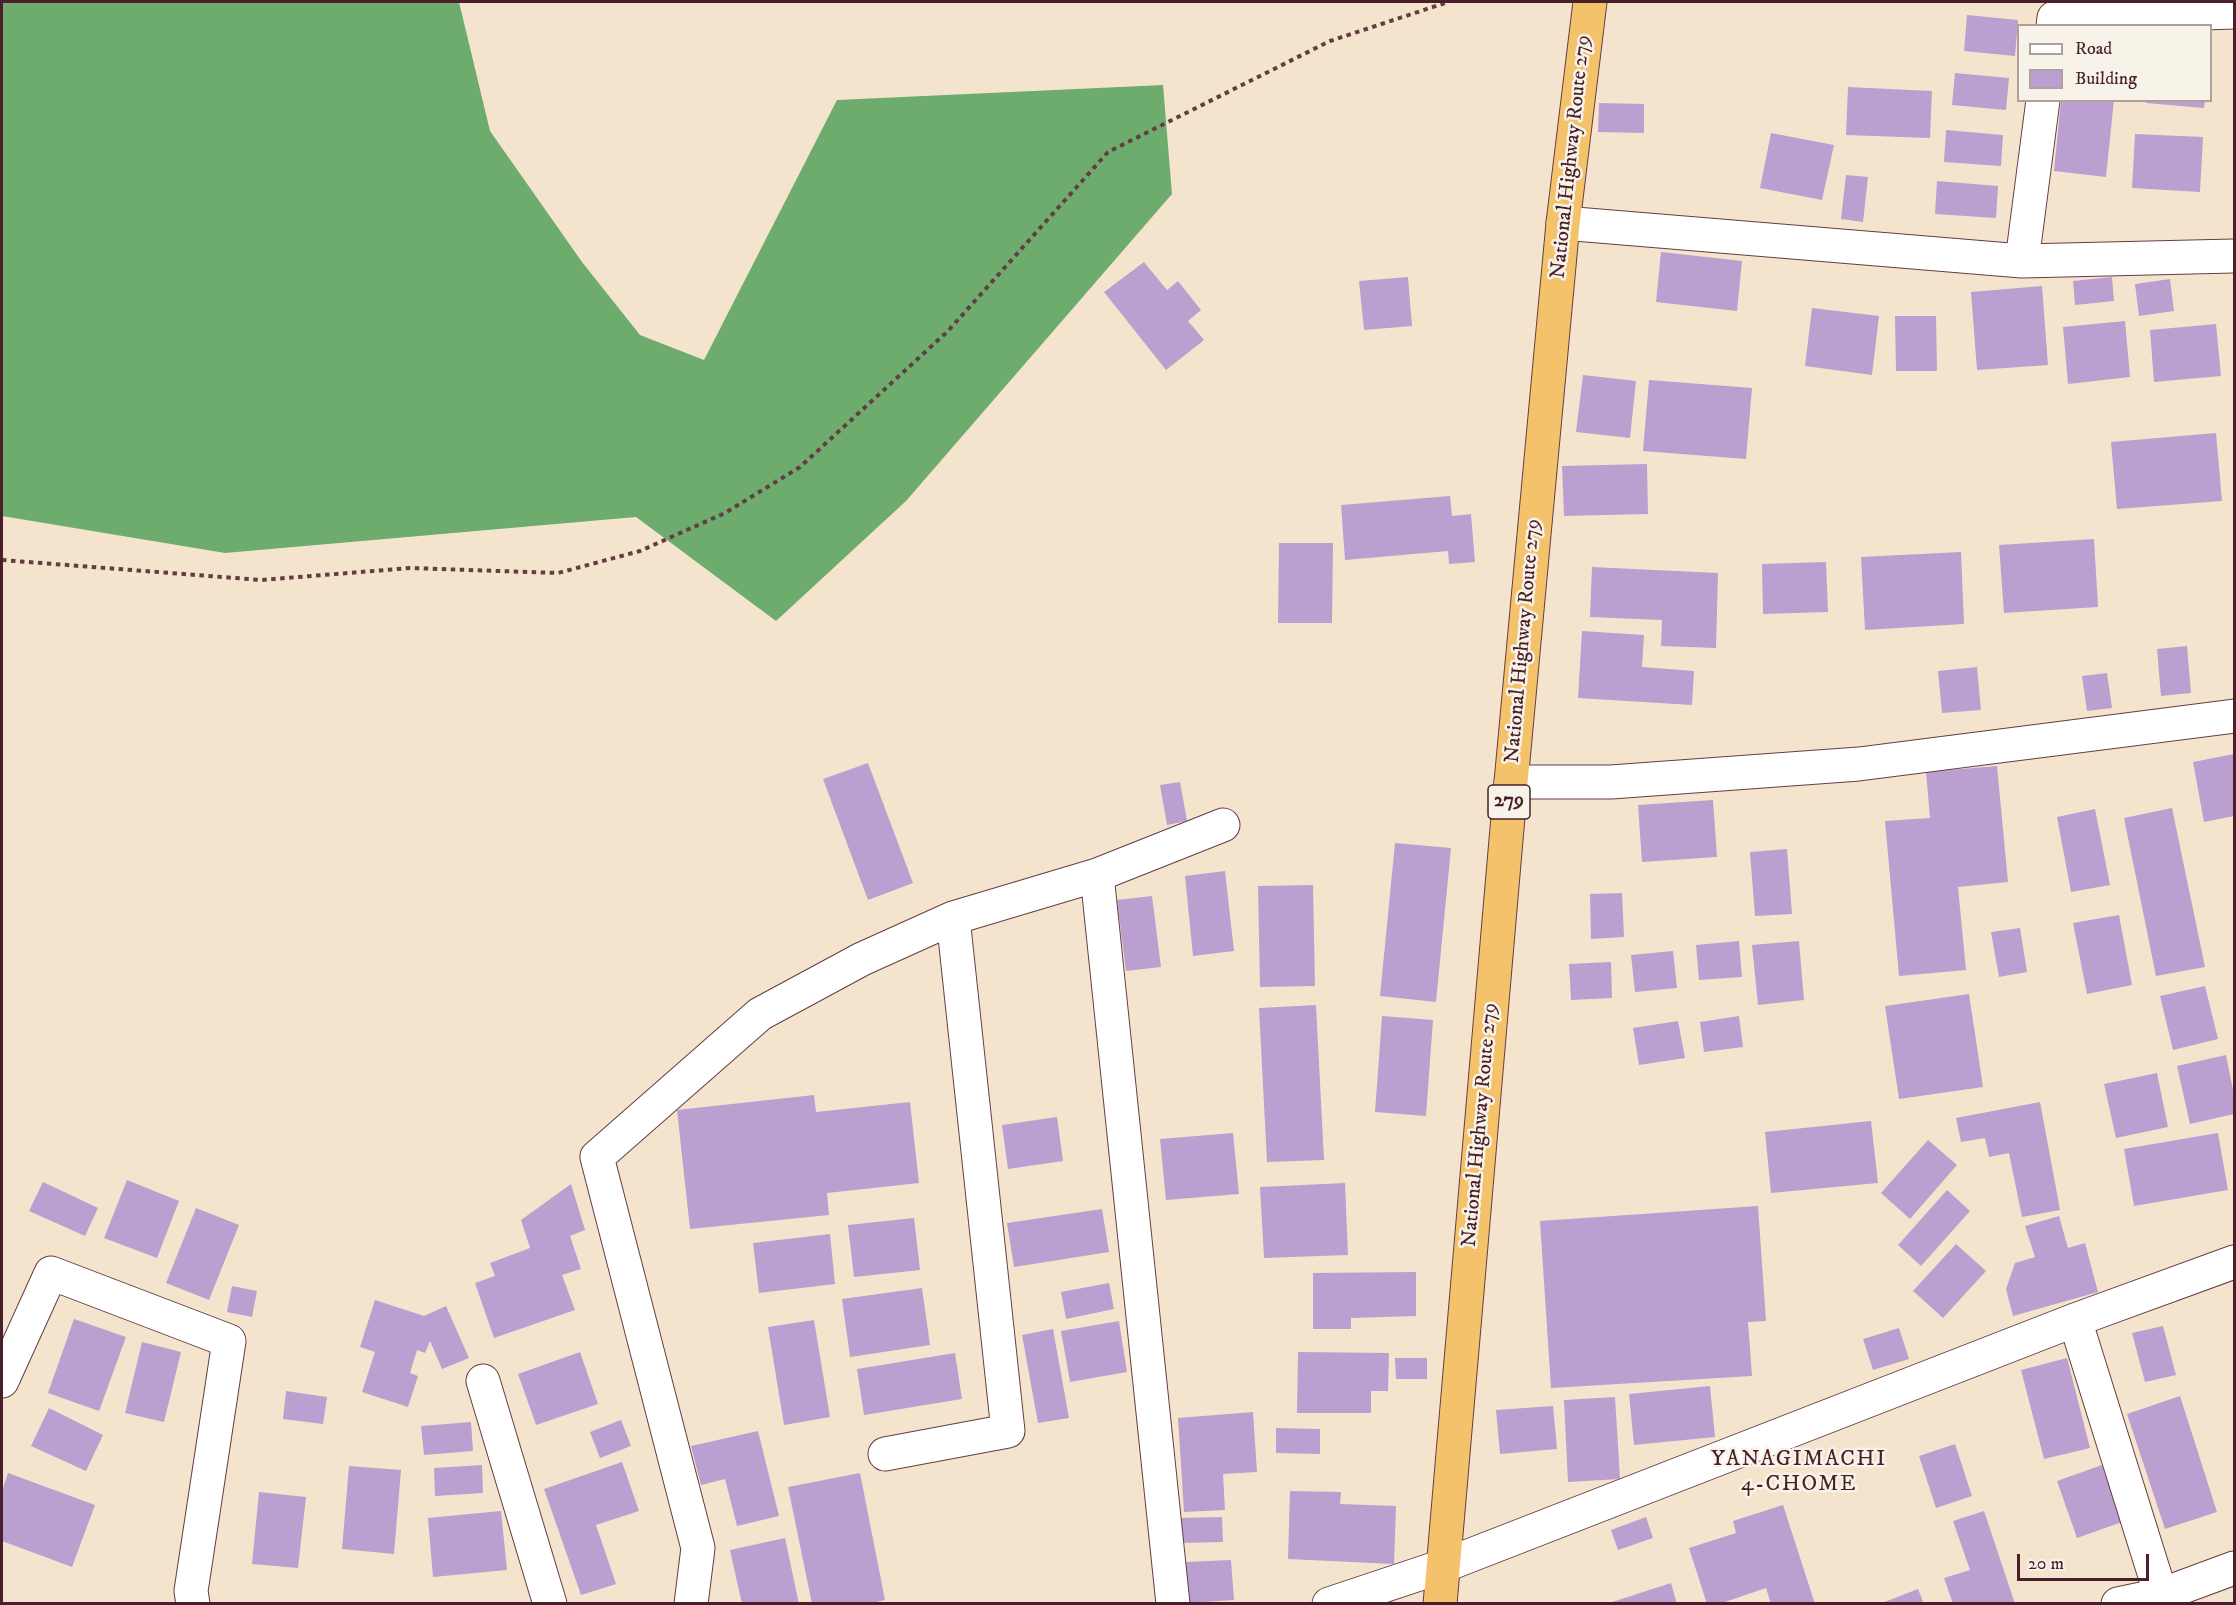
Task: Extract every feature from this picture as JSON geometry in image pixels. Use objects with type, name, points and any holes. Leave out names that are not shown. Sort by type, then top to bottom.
[{"type":"highway","name":"National Highway Route 279","points":[[1440,1604],[1511,782],[1563,223],[1590,2]]},
{"type":"street","points":[[2053,24],[2054,18],[2235,12]]},
{"type":"street","points":[[2022,261],[2043,102]]},
{"type":"street","points":[[1563,223],[2022,261],[2235,256]]},
{"type":"street","points":[[1511,782],[1611,782],[1859,764],[2235,716]]},
{"type":"street","points":[[691,1604],[698,1548],[597,1157],[760,1014],[862,958],[953,918],[1097,875],[1223,825]]},
{"type":"street","points":[[1097,875],[1173,1604]]},
{"type":"street","points":[[885,1454],[1008,1431],[953,918]]},
{"type":"street","points":[[1329,1604],[1443,1566],[2074,1320],[2235,1262]]},
{"type":"street","points":[[2,1382],[51,1273],[229,1341],[191,1591],[193,1604]]},
{"type":"street","points":[[2074,1320],[2161,1595]]},
{"type":"street","points":[[483,1381],[550,1604]]},
{"type":"street","points":[[2118,1604],[2161,1595],[2235,1568]]},
{"type":"path","points":[[2,560],[261,580],[410,568],[558,573],[640,551],[726,513],[800,467],[948,331],[1108,152],[1330,41],[1448,2]]},
{"type":"green space","points":[[2,2],[459,2],[490,131],[582,262],[640,335],[704,360],[837,100],[1163,85],[1172,194],[906,501],[776,621],[636,517],[225,553],[2,516]]},
{"type":"building","points":[[1967,15],[2018,20],[2015,56],[1964,51]]},
{"type":"building","points":[[1955,73],[2009,78],[2006,110],[1952,105]]},
{"type":"building","points":[[1848,87],[1932,91],[1930,138],[1846,135]]},
{"type":"building","points":[[2061,102],[2114,102],[2106,177],[2054,171]]},
{"type":"building","points":[[2146,102],[2205,102],[2204,108]]},
{"type":"building","points":[[1599,103],[1644,104],[1644,133],[1598,132]]},
{"type":"building","points":[[1946,130],[2003,135],[2001,166],[1944,162]]},
{"type":"building","points":[[1771,133],[1834,145],[1822,200],[1760,188]]},
{"type":"building","points":[[2135,134],[2203,137],[2200,192],[2132,188]]},
{"type":"building","points":[[1846,175],[1868,177],[1863,222],[1841,219]]},
{"type":"building","points":[[1937,181],[1998,186],[1996,218],[1935,214]]},
{"type":"building","points":[[1661,252],[1742,261],[1737,311],[1656,302]]},
{"type":"building","points":[[1144,262],[1167,290],[1178,281],[1201,310],[1188,321],[1204,340],[1166,370],[1104,292]]},
{"type":"building","points":[[1408,277],[1412,326],[1364,330],[1359,281]]},
{"type":"building","points":[[2112,277],[2114,301],[2075,305],[2073,281]]},
{"type":"building","points":[[2170,279],[2174,311],[2139,316],[2135,284]]},
{"type":"building","points":[[2042,286],[2048,365],[1977,370],[1971,292]]},
{"type":"building","points":[[1812,308],[1879,316],[1872,375],[1805,366]]},
{"type":"building","points":[[1895,316],[1936,316],[1937,371],[1896,371]]},
{"type":"building","points":[[2125,321],[2130,377],[2068,384],[2063,327]]},
{"type":"building","points":[[2216,324],[2221,376],[2154,382],[2150,330]]},
{"type":"building","points":[[1583,375],[1636,381],[1630,438],[1576,432]]},
{"type":"building","points":[[1649,380],[1752,388],[1746,459],[1643,451]]},
{"type":"building","points":[[2216,433],[2222,501],[2117,509],[2111,442]]},
{"type":"building","points":[[1647,464],[1648,514],[1564,516],[1562,466]]},
{"type":"building","points":[[1450,496],[1452,516],[1471,514],[1475,562],[1449,564],[1448,551],[1345,560],[1341,505]]},
{"type":"building","points":[[2094,539],[2098,607],[2004,613],[1999,545]]},
{"type":"building","points":[[1279,543],[1333,543],[1332,623],[1278,623]]},
{"type":"building","points":[[1961,552],[1964,624],[1865,630],[1861,557]]},
{"type":"building","points":[[1826,562],[1828,612],[1763,614],[1762,564]]},
{"type":"building","points":[[1592,567],[1718,573],[1716,648],[1661,646],[1662,620],[1590,617]]},
{"type":"building","points":[[1582,631],[1644,635],[1642,667],[1694,671],[1692,705],[1578,698]]},
{"type":"building","points":[[2187,646],[2191,693],[2161,696],[2157,649]]},
{"type":"building","points":[[1977,667],[1981,710],[1942,713],[1938,671]]},
{"type":"building","points":[[2107,673],[2112,708],[2087,711],[2082,676]]},
{"type":"building","points":[[2234,754],[2234,816],[2204,822],[2193,762]]},
{"type":"building","points":[[868,763],[913,883],[868,900],[823,779]]},
{"type":"building","points":[[1997,766],[2008,882],[1958,887],[1966,970],[1899,976],[1885,821],[1930,818],[1926,772]]},
{"type":"building","points":[[1180,782],[1187,821],[1167,825],[1160,785]]},
{"type":"building","points":[[1713,800],[1717,857],[1642,862],[1638,805]]},
{"type":"building","points":[[2172,808],[2205,967],[2156,976],[2124,818]]},
{"type":"building","points":[[2095,809],[2110,885],[2071,892],[2057,817]]},
{"type":"building","points":[[1395,843],[1451,848],[1436,1002],[1380,996]]},
{"type":"building","points":[[1787,849],[1792,914],[1755,916],[1750,852]]},
{"type":"building","points":[[1225,871],[1234,951],[1193,956],[1185,876]]},
{"type":"building","points":[[1313,885],[1315,986],[1260,987],[1258,886]]},
{"type":"building","points":[[1622,893],[1624,937],[1591,939],[1590,894]]},
{"type":"building","points":[[1152,896],[1161,967],[1126,971],[1117,900]]},
{"type":"building","points":[[2119,915],[2132,985],[2087,994],[2073,923]]},
{"type":"building","points":[[2020,928],[2027,972],[1999,977],[1991,932]]},
{"type":"building","points":[[1739,941],[1742,977],[1699,980],[1696,945]]},
{"type":"building","points":[[1799,941],[1804,1000],[1758,1005],[1752,945]]},
{"type":"building","points":[[1673,951],[1677,988],[1635,992],[1631,955]]},
{"type":"building","points":[[1611,962],[1612,998],[1571,1000],[1569,964]]},
{"type":"building","points":[[2205,986],[2218,1039],[2173,1050],[2160,996]]},
{"type":"building","points":[[1969,994],[1983,1087],[1899,1099],[1885,1006]]},
{"type":"building","points":[[1316,1005],[1324,1160],[1267,1162],[1259,1008]]},
{"type":"building","points":[[1382,1016],[1433,1020],[1426,1116],[1375,1112]]},
{"type":"building","points":[[1739,1016],[1743,1047],[1704,1052],[1700,1022]]},
{"type":"building","points":[[1678,1021],[1685,1058],[1639,1065],[1633,1028]]},
{"type":"building","points":[[2226,1055],[2234,1095],[2234,1114],[2190,1124],[2177,1066]]},
{"type":"building","points":[[2157,1073],[2168,1127],[2116,1138],[2104,1084]]},
{"type":"building","points":[[814,1095],[816,1112],[910,1102],[919,1183],[827,1193],[829,1215],[690,1229],[677,1110]]},
{"type":"building","points":[[2040,1102],[2060,1210],[2022,1217],[2009,1153],[1989,1157],[1985,1138],[1961,1142],[1956,1118]]},
{"type":"building","points":[[1057,1117],[1063,1161],[1008,1169],[1002,1125]]},
{"type":"building","points":[[1871,1121],[1878,1183],[1771,1193],[1765,1132]]},
{"type":"building","points":[[1233,1133],[1239,1194],[1166,1200],[1160,1139]]},
{"type":"building","points":[[2218,1133],[2228,1190],[2134,1206],[2124,1149]]},
{"type":"building","points":[[1928,1140],[1957,1165],[1910,1219],[1881,1193]]},
{"type":"building","points":[[127,1180],[179,1201],[157,1258],[104,1238]]},
{"type":"building","points":[[43,1182],[98,1208],[85,1236],[29,1211]]},
{"type":"building","points":[[1345,1183],[1348,1255],[1264,1258],[1260,1187]]},
{"type":"building","points":[[571,1184],[585,1230],[570,1236],[581,1269],[562,1275],[575,1310],[494,1338],[475,1283],[495,1276],[490,1263],[530,1248],[521,1220]]},
{"type":"building","points":[[1947,1190],[1970,1211],[1921,1266],[1898,1245]]},
{"type":"building","points":[[1758,1206],[1766,1321],[1748,1322],[1752,1376],[1551,1388],[1540,1221]]},
{"type":"building","points":[[196,1208],[239,1225],[209,1300],[166,1283]]},
{"type":"building","points":[[1102,1209],[1109,1252],[1014,1267],[1007,1223]]},
{"type":"building","points":[[2059,1216],[2068,1248],[2085,1243],[2098,1292],[2013,1316],[2006,1289],[2015,1263],[2035,1257],[2025,1226]]},
{"type":"building","points":[[914,1218],[920,1270],[854,1277],[848,1225]]},
{"type":"building","points":[[830,1234],[835,1284],[759,1293],[753,1243]]},
{"type":"building","points":[[1956,1244],[1986,1271],[1943,1318],[1913,1291]]},
{"type":"building","points":[[1416,1272],[1416,1316],[1351,1318],[1351,1329],[1313,1329],[1313,1273]]},
{"type":"building","points":[[1109,1283],[1114,1309],[1066,1319],[1061,1292]]},
{"type":"building","points":[[232,1286],[257,1291],[252,1317],[227,1312]]},
{"type":"building","points":[[922,1288],[930,1345],[850,1357],[842,1299]]},
{"type":"building","points":[[375,1300],[424,1316],[446,1306],[469,1358],[442,1369],[430,1341],[425,1353],[417,1350],[410,1373],[418,1376],[408,1407],[362,1392],[375,1352],[360,1347]]},
{"type":"building","points":[[74,1319],[126,1337],[99,1411],[48,1393]]},
{"type":"building","points":[[814,1320],[830,1417],[784,1425],[768,1327]]},
{"type":"building","points":[[1119,1321],[1127,1372],[1070,1382],[1061,1331]]},
{"type":"building","points":[[2163,1326],[2176,1375],[2145,1382],[2132,1333]]},
{"type":"building","points":[[1899,1328],[1909,1359],[1873,1370],[1863,1339]]},
{"type":"building","points":[[1053,1329],[1069,1418],[1038,1423],[1022,1335]]},
{"type":"building","points":[[142,1342],[181,1352],[164,1422],[125,1413]]},
{"type":"building","points":[[580,1352],[598,1404],[536,1425],[518,1374]]},
{"type":"building","points":[[1298,1352],[1389,1353],[1388,1391],[1371,1391],[1371,1413],[1297,1413]]},
{"type":"building","points":[[955,1353],[962,1399],[864,1415],[857,1369]]},
{"type":"building","points":[[1395,1358],[1427,1358],[1427,1379],[1396,1379]]},
{"type":"building","points":[[2067,1358],[2090,1448],[2044,1459],[2021,1370]]},
{"type":"building","points":[[1710,1386],[1715,1437],[1634,1445],[1629,1394]]},
{"type":"building","points":[[286,1391],[327,1397],[323,1424],[283,1419]]},
{"type":"building","points":[[2180,1396],[2217,1512],[2165,1529],[2127,1414]]},
{"type":"building","points":[[1615,1397],[1620,1479],[1568,1482],[1564,1400]]},
{"type":"building","points":[[1553,1406],[1557,1449],[1500,1454],[1496,1410]]},
{"type":"building","points":[[49,1408],[103,1435],[86,1471],[31,1446]]},
{"type":"building","points":[[1253,1412],[1257,1472],[1223,1474],[1225,1510],[1184,1512],[1178,1418]]},
{"type":"building","points":[[621,1420],[631,1446],[600,1458],[590,1432]]},
{"type":"building","points":[[471,1422],[473,1451],[424,1455],[421,1426]]},
{"type":"building","points":[[1276,1428],[1320,1429],[1320,1454],[1276,1453]]},
{"type":"building","points":[[758,1431],[779,1516],[737,1526],[725,1479],[701,1485],[691,1446]]},
{"type":"building","points":[[1955,1444],[1972,1496],[1936,1508],[1919,1456]]},
{"type":"building","points":[[622,1462],[639,1511],[596,1525],[616,1584],[581,1595],[544,1489]]},
{"type":"building","points":[[482,1465],[483,1493],[435,1496],[434,1468]]},
{"type":"building","points":[[2102,1465],[2122,1522],[2077,1538],[2057,1481]]},
{"type":"building","points":[[349,1466],[401,1470],[394,1554],[342,1549]]},
{"type":"building","points":[[8,1473],[95,1505],[72,1567],[2,1541],[2,1491]]},
{"type":"building","points":[[860,1473],[885,1600],[867,1604],[812,1604],[788,1487]]},
{"type":"building","points":[[1290,1491],[1341,1492],[1340,1504],[1396,1506],[1394,1564],[1288,1559]]},
{"type":"building","points":[[259,1492],[306,1497],[298,1568],[252,1564]]},
{"type":"building","points":[[1783,1505],[1815,1604],[1771,1604],[1766,1588],[1719,1604],[1707,1604],[1689,1548],[1736,1533],[1733,1521]]},
{"type":"building","points":[[501,1511],[507,1570],[433,1577],[428,1518]]},
{"type":"building","points":[[1984,1511],[2015,1604],[1953,1604],[1944,1578],[1970,1570],[1953,1521]]},
{"type":"building","points":[[1222,1517],[1223,1542],[1178,1543],[1177,1518]]},
{"type":"building","points":[[1646,1517],[1653,1538],[1618,1550],[1611,1530]]},
{"type":"building","points":[[785,1538],[799,1604],[742,1604],[730,1550]]},
{"type":"building","points":[[1231,1560],[1234,1600],[1188,1603],[1186,1562]]},
{"type":"building","points":[[1671,1583],[1677,1604],[1609,1603]]},
{"type":"building","points":[[1918,1589],[1924,1604],[1882,1604],[1882,1603]]},
{"type":"district","name":"YANAGIMACHI 4-CHOME","points":[[1799,1472]]}]
